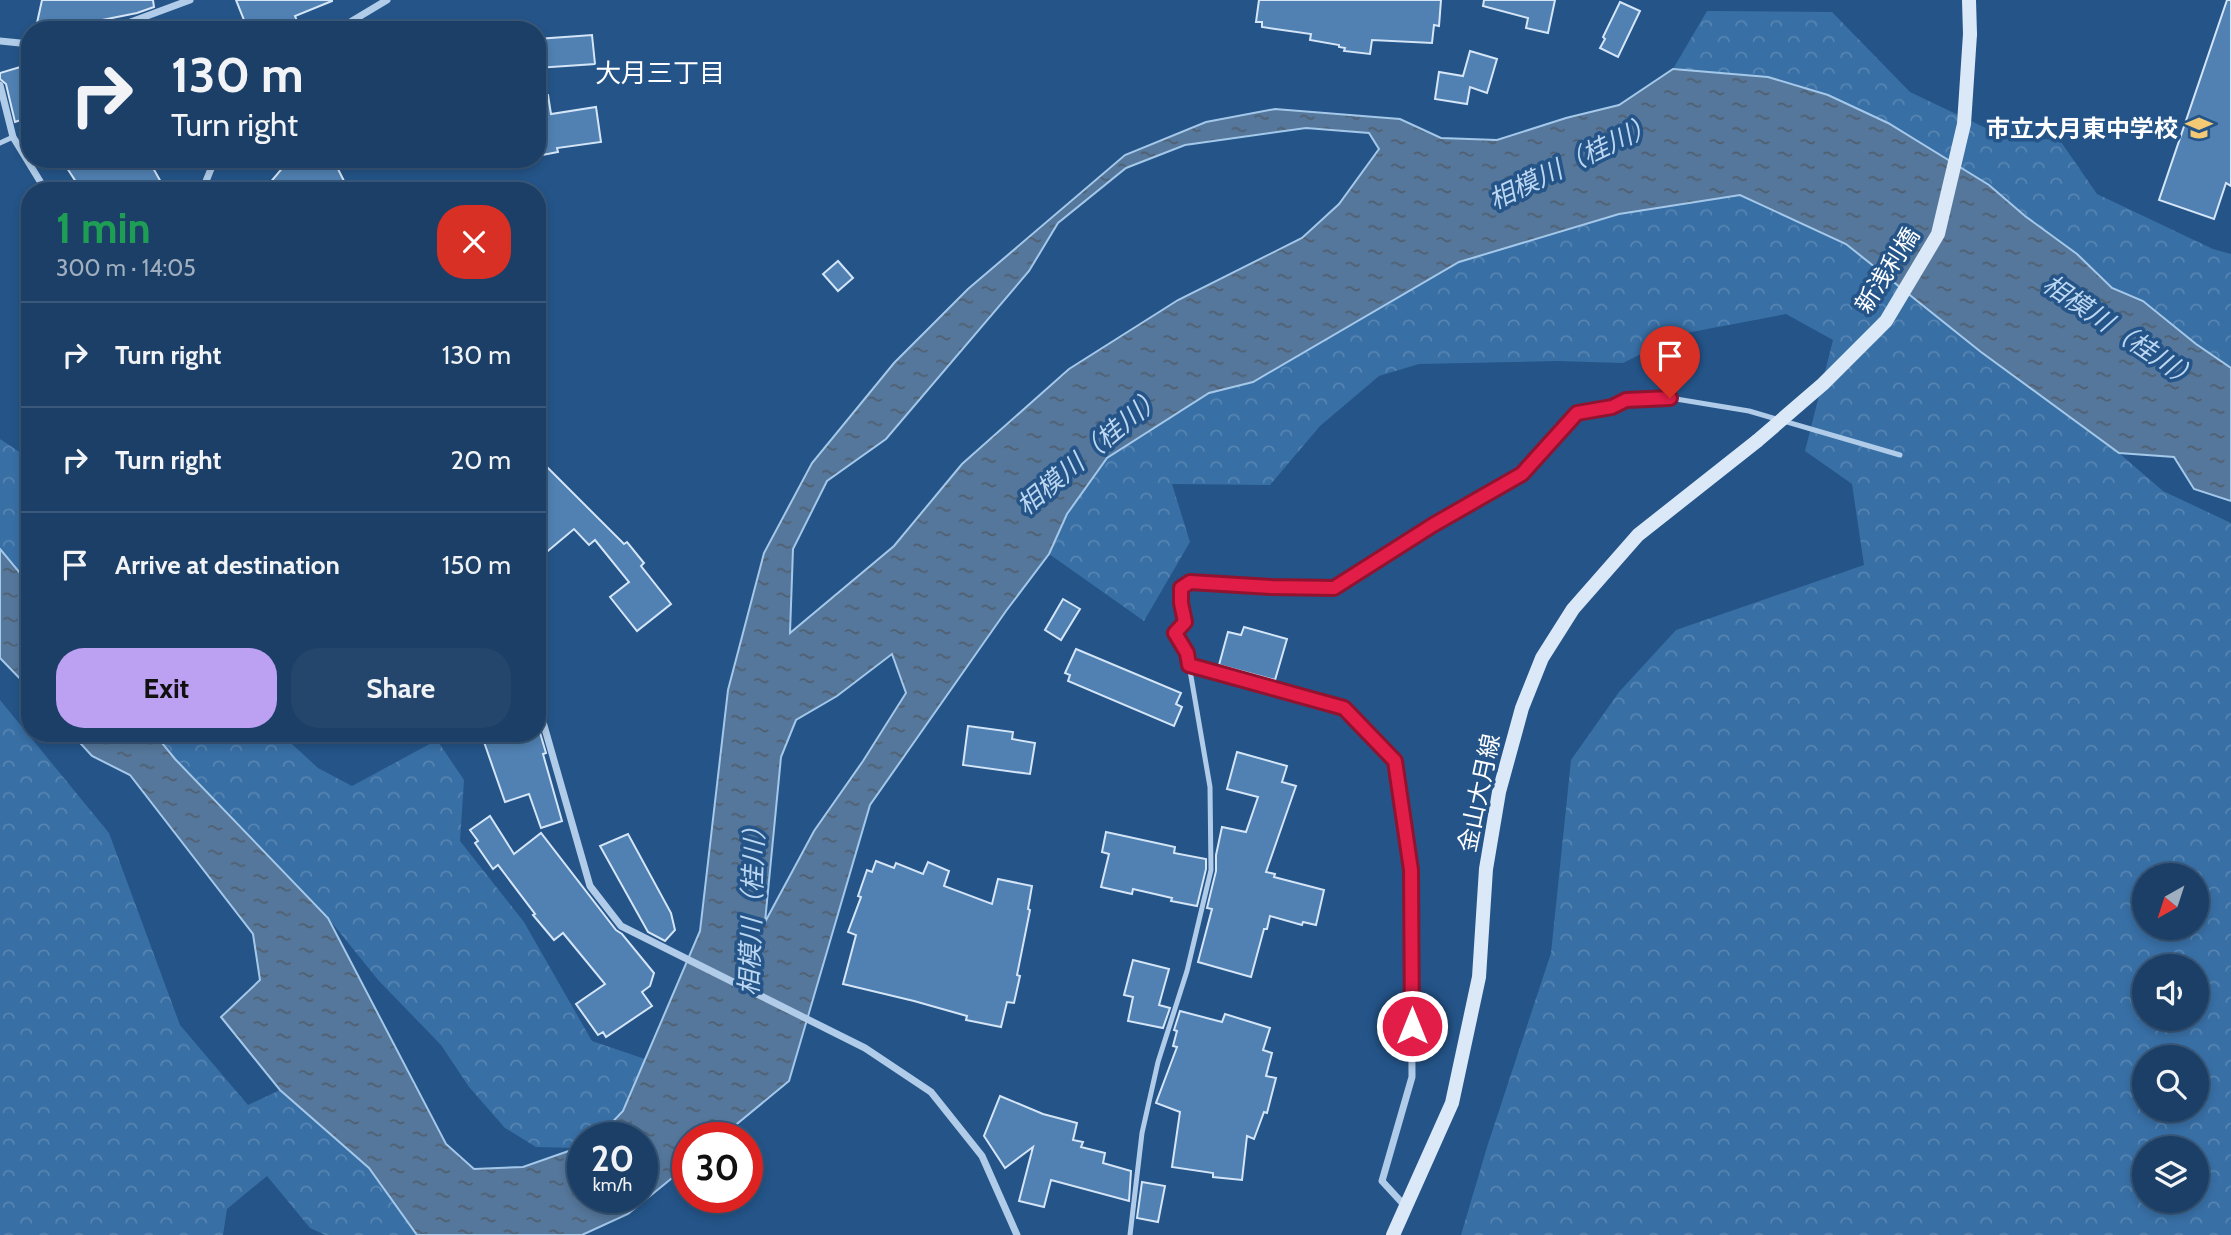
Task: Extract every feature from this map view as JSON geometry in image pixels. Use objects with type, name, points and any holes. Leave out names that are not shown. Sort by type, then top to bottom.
[{"type":"main road","name":"新浅利橋","points":[[1757,441],[1823,384],[1886,321],[1938,234],[1964,124],[1970,34],[1969,0]]},
{"type":"main road","name":"金山大月線","points":[[1393,1235],[1452,1103],[1479,977],[1486,869],[1499,792],[1522,708],[1542,657],[1573,609],[1638,535],[1757,441]]},
{"type":"street","points":[[133,21],[190,0]]},
{"type":"street","points":[[352,21],[387,0]]},
{"type":"street","points":[[0,41],[21,43]]},
{"type":"street","points":[[0,85],[13,137],[21,150]]},
{"type":"street","points":[[1189,665],[1344,708],[1395,761],[1411,870],[1412,1077],[1382,1181],[1405,1206]]},
{"type":"street","points":[[546,732],[590,886],[621,926],[857,1044],[931,1092],[982,1156],[1017,1235]]},
{"type":"lane","points":[[0,143],[13,137]]},
{"type":"lane","points":[[1130,1235],[1142,1133],[1158,1062],[1187,971],[1211,870],[1210,787],[1187,653],[1175,633],[1185,622],[1181,588],[1190,582],[1334,588],[1433,525],[1522,474],[1577,413],[1612,407],[1626,400],[1670,398],[1749,411],[1900,454]]},
{"type":"green space","points":[[1707,11],[1832,12],[1910,92],[2011,140],[2059,139],[2097,194],[2213,249],[2231,254],[2231,368],[2196,344],[2143,301],[2112,288],[2077,254],[2025,216],[1989,185],[1888,123],[1828,95],[1673,69]]},
{"type":"green space","points":[[1740,195],[1846,244],[1981,352],[2119,453],[2163,491],[2231,523],[2231,1235],[1461,1235],[1551,953],[1571,760],[1619,692],[1676,630],[1864,565],[1852,484],[1805,451],[1833,340],[1786,314],[1681,334],[1623,363],[1558,361],[1419,364],[1379,376],[1320,426],[1270,485],[1172,484],[1190,542],[1144,621],[1049,554],[1067,514],[1107,457],[1209,393],[1459,262],[1619,214]]},
{"type":"green space","points":[[0,439],[21,453],[21,574],[0,549]]},
{"type":"green space","points":[[0,700],[21,726],[21,742],[34,742],[109,833],[180,1025],[248,1105],[280,1090],[369,1168],[417,1235],[325,1235],[310,1228],[267,1176],[227,1209],[223,1235],[0,1235]]},
{"type":"green space","points":[[161,742],[290,742],[318,768],[352,786],[433,742],[438,742],[464,780],[460,841],[524,922],[592,1041],[645,1059],[623,1111],[612,1122],[567,1122],[567,1148],[536,1147],[505,1128],[469,1087],[441,1045],[379,981],[328,918]]},
{"type":"water","name":"相模川（桂川）","points":[[1673,69],[1768,77],[1828,95],[1888,123],[1989,185],[2025,216],[2077,254],[2112,288],[2143,301],[2196,344],[2231,368],[2231,501],[2194,489],[2174,457],[2119,453],[1981,352],[1846,244],[1740,195],[1619,214],[1459,262],[1253,382],[1209,393],[1107,458],[1067,514],[1049,554],[870,805],[789,1081],[739,1122],[672,1122],[672,1178],[658,1190],[658,1122],[612,1122],[623,1111],[700,931],[728,690],[764,553],[812,463],[894,363],[968,289],[1125,155],[1206,122],[1275,109],[1400,119],[1441,138],[1497,140],[1566,118],[1619,105]],"holes":[[[1306,128],[1369,133],[1379,149],[1339,204],[1302,238],[1178,300],[1069,369],[962,464],[894,546],[790,633],[793,549],[827,481],[886,439],[1029,271],[1058,223],[1126,168],[1185,145]],[[892,654],[906,693],[814,831],[765,922],[781,757],[796,720],[837,696]]]},
{"type":"water","points":[[0,549],[21,574],[21,680],[0,658]]},
{"type":"water","points":[[79,742],[161,742],[328,918],[446,1144],[474,1169],[523,1167],[567,1152],[567,1213],[629,1213],[582,1235],[417,1235],[369,1168],[280,1090],[221,1017],[260,980],[253,934],[130,775],[92,756]]},
{"type":"building","points":[[42,0],[153,0],[154,7],[97,21],[37,21]]},
{"type":"building","points":[[236,0],[332,0],[295,16],[297,21],[244,21]]},
{"type":"building","points":[[1259,0],[1441,0],[1439,26],[1434,25],[1432,43],[1372,40],[1370,54],[1344,51],[1345,48],[1339,45],[1310,40],[1311,34],[1262,27],[1262,22],[1256,22]]},
{"type":"building","points":[[1484,0],[1555,0],[1548,33],[1526,28],[1528,18],[1483,6]]},
{"type":"building","points":[[2227,0],[2231,0],[2231,186],[2226,183],[2214,219],[2159,200]]},
{"type":"building","points":[[1620,2],[1640,11],[1618,57],[1600,48]]},
{"type":"building","points":[[592,35],[595,64],[546,67],[546,38]]},
{"type":"building","points":[[1470,51],[1497,59],[1487,93],[1470,87],[1467,104],[1435,99],[1439,72],[1463,76]]},
{"type":"building","points":[[21,67],[21,120],[15,122],[6,84],[0,79],[0,73]]},
{"type":"building","points":[[546,95],[551,114],[596,107],[601,142],[557,148],[558,152],[546,154]]},
{"type":"building","points":[[67,168],[153,168],[161,182],[76,182]]},
{"type":"building","points":[[282,168],[338,168],[344,182],[271,182]]},
{"type":"building","points":[[838,261],[853,278],[838,291],[823,274]]},
{"type":"building","points":[[546,466],[624,544],[627,542],[644,563],[641,566],[671,604],[637,631],[610,597],[629,582],[595,540],[589,545],[574,529],[546,552]]},
{"type":"building","points":[[1063,599],[1080,609],[1061,640],[1045,630]]},
{"type":"building","points":[[1244,627],[1287,639],[1275,680],[1219,665],[1228,632],[1241,635]]},
{"type":"building","points":[[1076,649],[1181,693],[1176,704],[1182,707],[1174,726],[1068,681],[1070,675],[1065,673]]},
{"type":"building","points":[[968,726],[1013,732],[1012,739],[1035,743],[1030,774],[963,765]]},
{"type":"building","points":[[484,742],[543,742],[546,753],[543,754],[562,821],[541,828],[529,794],[505,802]]},
{"type":"building","points":[[1237,752],[1287,766],[1282,782],[1296,786],[1266,872],[1275,874],[1274,877],[1324,890],[1316,925],[1303,922],[1302,925],[1270,916],[1251,977],[1198,962],[1212,909],[1207,908],[1216,871],[1216,855],[1222,827],[1246,832],[1258,797],[1227,789]]},
{"type":"building","points":[[490,816],[514,854],[541,833],[616,930],[654,973],[650,986],[642,992],[652,1006],[606,1037],[603,1032],[598,1035],[576,1004],[605,984],[563,933],[554,940],[498,865],[493,869],[475,843],[478,841],[470,830]]},
{"type":"building","points":[[1106,832],[1175,847],[1174,853],[1206,859],[1197,906],[1133,889],[1132,894],[1101,887],[1109,854],[1102,852]]},
{"type":"building","points":[[628,834],[671,913],[675,930],[665,941],[648,932],[600,846]]},
{"type":"building","points":[[876,861],[894,868],[896,863],[923,874],[928,862],[949,871],[944,886],[992,904],[998,879],[1032,886],[1017,975],[1020,976],[1014,1003],[1007,1002],[1001,1027],[966,1020],[967,1016],[843,984],[856,935],[848,932],[861,897],[858,896],[867,870],[872,872]]},
{"type":"building","points":[[1133,960],[1169,969],[1159,1005],[1170,1008],[1163,1028],[1128,1021],[1133,997],[1124,995]]},
{"type":"building","points":[[1180,1011],[1222,1022],[1225,1014],[1270,1028],[1263,1050],[1272,1053],[1266,1076],[1276,1078],[1267,1113],[1264,1112],[1254,1139],[1247,1136],[1242,1180],[1213,1177],[1213,1173],[1172,1167],[1180,1112],[1156,1103],[1177,1047],[1173,1046],[1177,1031],[1174,1030]]},
{"type":"building","points":[[1000,1096],[1043,1114],[1077,1123],[1073,1140],[1083,1142],[1081,1147],[1105,1153],[1103,1163],[1131,1171],[1129,1201],[1051,1180],[1044,1207],[1019,1201],[1033,1147],[1005,1168],[984,1136]]},
{"type":"building","points":[[1142,1182],[1165,1186],[1158,1222],[1137,1218]]},
{"type":"place","name":"市立大月東中学校","points":[[2199,128]]},
{"type":"district","name":"大月三丁目","points":[[660,73]]},
{"type":"route","points":[[1412,1026],[1411,870],[1395,761],[1344,708],[1189,665],[1187,653],[1175,633],[1185,622],[1181,588],[1190,582],[1334,588],[1433,525],[1522,474],[1577,413],[1612,407],[1626,400],[1670,398]]}]
